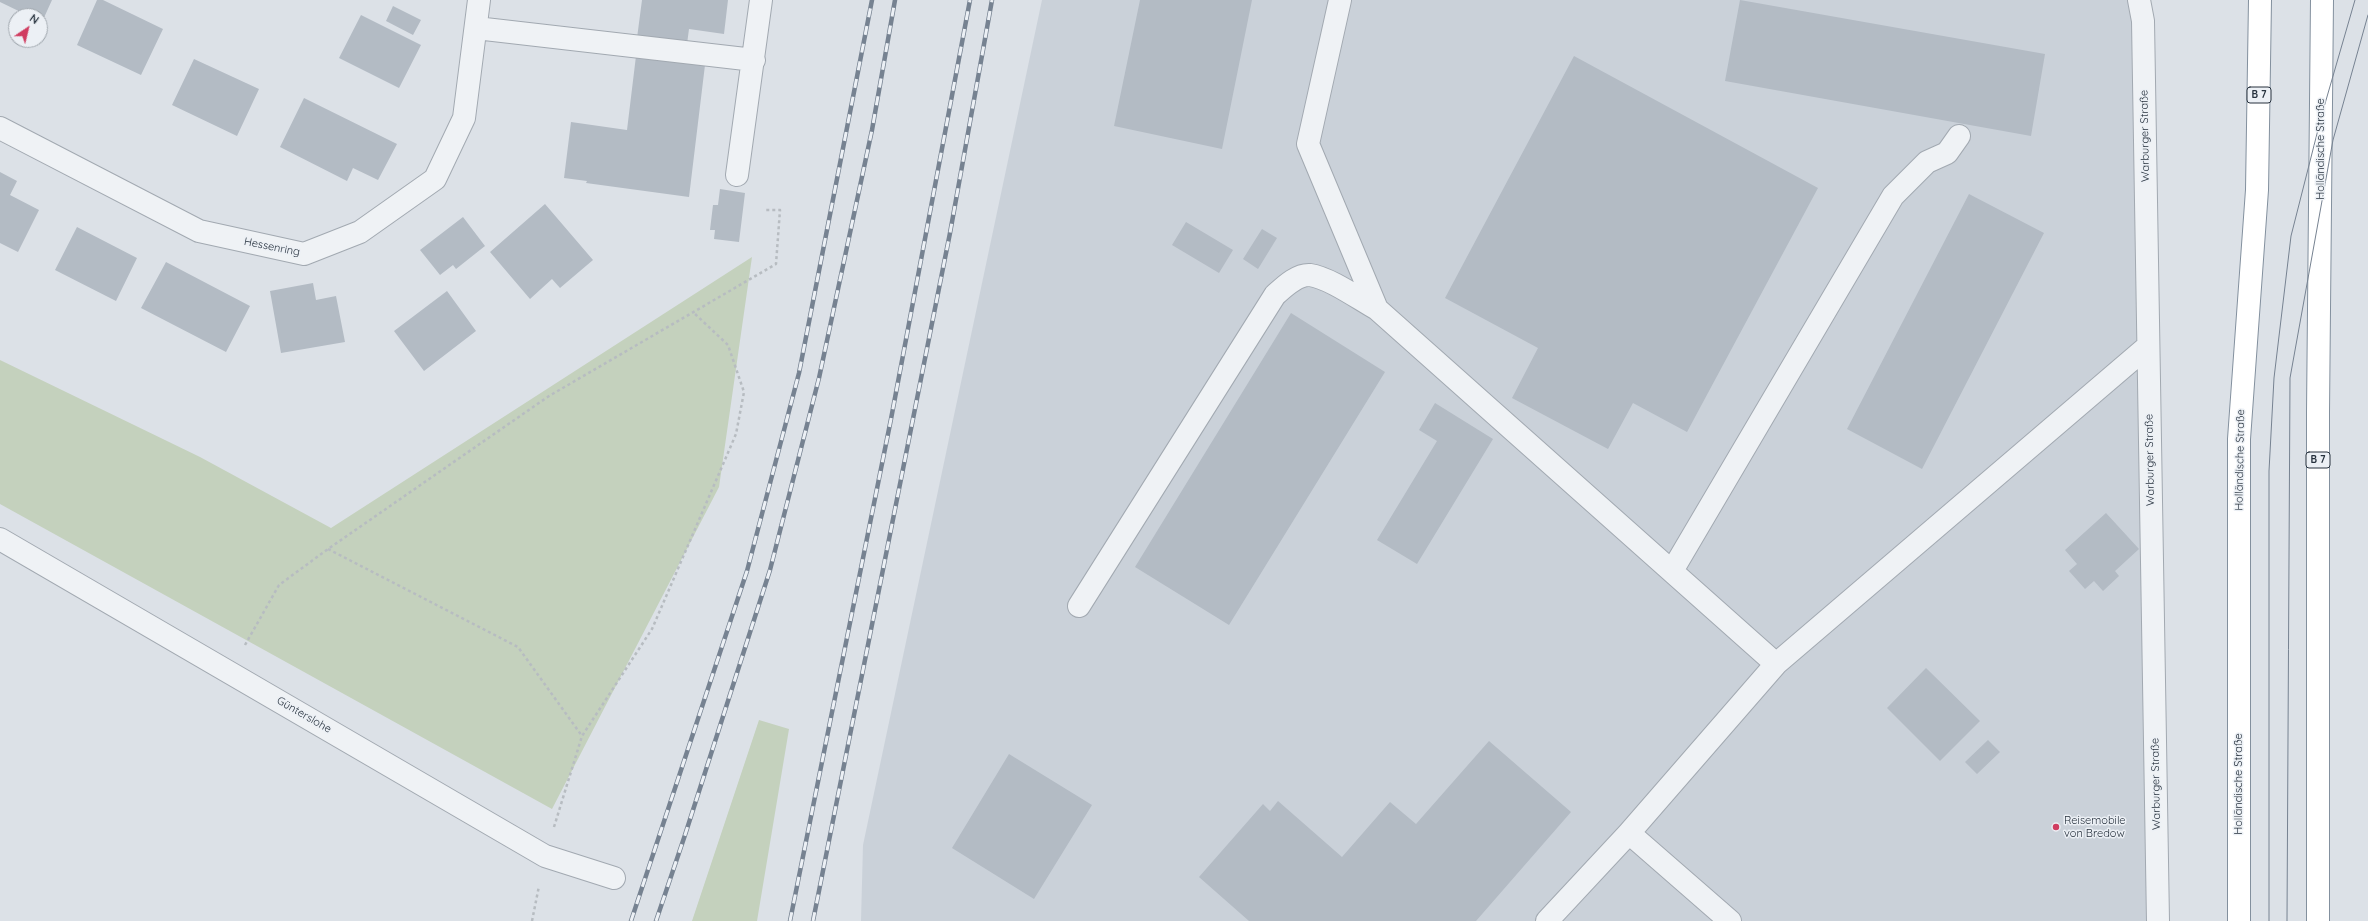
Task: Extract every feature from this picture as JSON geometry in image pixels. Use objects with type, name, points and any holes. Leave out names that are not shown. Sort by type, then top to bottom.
[{"type":"highway","name":"Holländische Straße","points":[[2239,921],[2239,439],[2258,190],[2260,0]]},
{"type":"highway","name":"Holländische Straße","points":[[2318,921],[2318,412],[2322,0]]},
{"type":"street","name":"Hessenring","points":[[0,128],[199,232],[304,254],[360,232],[435,179],[464,118],[479,0]]},
{"type":"street","points":[[737,175],[754,60],[761,0]]},
{"type":"street","points":[[1340,0],[1308,144],[1377,309]]},
{"type":"street","name":"Warburger Straße","points":[[2139,0],[2143,21],[2158,921]]},
{"type":"street","points":[[476,28],[754,60]]},
{"type":"street","points":[[1672,571],[1893,196],[1927,162],[1947,153],[1959,136]]},
{"type":"street","points":[[1079,606],[1275,295],[1288,282],[1309,275],[1331,283],[1377,309],[1776,664]]},
{"type":"street","points":[[1547,921],[1629,833],[1776,664],[2148,346]]},
{"type":"street","name":"Günterslohe","points":[[0,539],[545,856],[614,878]]},
{"type":"street","points":[[1629,833],[1730,921]]},
{"type":"path","points":[[230,672],[280,585],[328,549],[548,396],[776,264],[780,210],[765,210]]},
{"type":"path","points":[[545,856],[582,736],[652,629],[736,434],[744,392],[728,345],[694,312]]},
{"type":"path","points":[[328,549],[518,648],[582,736]]},
{"type":"shaded area","points":[[1042,0],[2139,0],[2158,921],[861,921],[863,845]]},
{"type":"green space","points":[[752,257],[719,487],[552,809],[0,504],[0,360],[200,457],[331,528]]},
{"type":"green space","points":[[759,720],[789,729],[757,921],[692,921]]},
{"type":"building","points":[[0,0],[52,0],[48,9],[12,8],[0,2]]},
{"type":"building","points":[[97,0],[103,0],[163,29],[141,75],[77,45]]},
{"type":"building","points":[[642,0],[728,0],[724,34],[689,29],[687,44],[637,38]]},
{"type":"building","points":[[1140,0],[1252,0],[1222,149],[1114,126]]},
{"type":"building","points":[[1740,0],[2045,54],[2031,136],[1725,81]]},
{"type":"building","points":[[393,6],[421,20],[413,35],[386,21]]},
{"type":"building","points":[[361,15],[421,45],[399,88],[339,58]]},
{"type":"building","points":[[636,56],[705,65],[689,197],[586,183],[587,181],[564,178],[571,122],[627,130]]},
{"type":"building","points":[[1574,56],[1818,188],[1687,432],[1633,403],[1608,449],[1512,398],[1538,348],[1445,298]]},
{"type":"building","points":[[194,59],[259,89],[237,136],[172,105]]},
{"type":"building","points":[[304,98],[397,144],[378,180],[353,168],[347,181],[280,147]]},
{"type":"building","points":[[0,172],[17,181],[10,195],[39,210],[18,252],[0,243]]},
{"type":"building","points":[[720,189],[745,193],[739,242],[714,239],[715,230],[710,230],[713,205],[718,205]]},
{"type":"building","points":[[1969,194],[2044,233],[1922,469],[1847,429]]},
{"type":"building","points":[[545,204],[593,260],[560,288],[552,279],[530,299],[490,252]]},
{"type":"building","points":[[463,217],[485,246],[456,269],[453,265],[440,275],[420,250]]},
{"type":"building","points":[[1186,222],[1233,250],[1219,273],[1172,245]]},
{"type":"building","points":[[77,227],[137,258],[116,301],[55,270]]},
{"type":"building","points":[[1262,229],[1277,238],[1258,269],[1243,259]]},
{"type":"building","points":[[166,262],[250,306],[226,352],[141,308]]},
{"type":"building","points":[[313,283],[316,300],[336,296],[345,342],[281,353],[270,291]]},
{"type":"building","points":[[447,291],[476,331],[424,371],[394,331]]},
{"type":"building","points":[[1291,313],[1385,372],[1229,625],[1135,567]]},
{"type":"building","points":[[1435,403],[1493,439],[1417,564],[1377,540],[1437,441],[1419,430]]},
{"type":"building","points":[[2106,513],[2139,549],[2115,571],[2119,576],[2103,591],[2094,581],[2085,589],[2069,571],[2077,564],[2065,550]]},
{"type":"building","points":[[1926,668],[1980,721],[1940,761],[1887,708]]},
{"type":"building","points":[[1988,740],[2000,752],[1977,774],[1965,762]]},
{"type":"building","points":[[1489,741],[1571,812],[1476,921],[1249,921],[1199,877],[1263,804],[1270,811],[1278,801],[1342,857],[1390,802],[1416,824]]},
{"type":"building","points":[[1009,754],[1092,805],[1034,899],[952,848]]},
{"type":"tram line","points":[[2269,921],[2269,471],[2274,378],[2291,236],[2322,114],[2355,0]]},
{"type":"tram line","points":[[2287,921],[2290,378],[2333,140],[2368,15]]},
{"type":"railway","points":[[631,921],[747,571],[799,373],[872,0]]},
{"type":"railway","points":[[656,921],[770,570],[819,378],[872,130],[895,0]]},
{"type":"railway","points":[[790,921],[891,419],[970,0]]},
{"type":"railway","points":[[813,921],[950,233],[992,0]]},
{"type":"place","name":"Reisemobile von Bredow","points":[[2056,827]]}]
